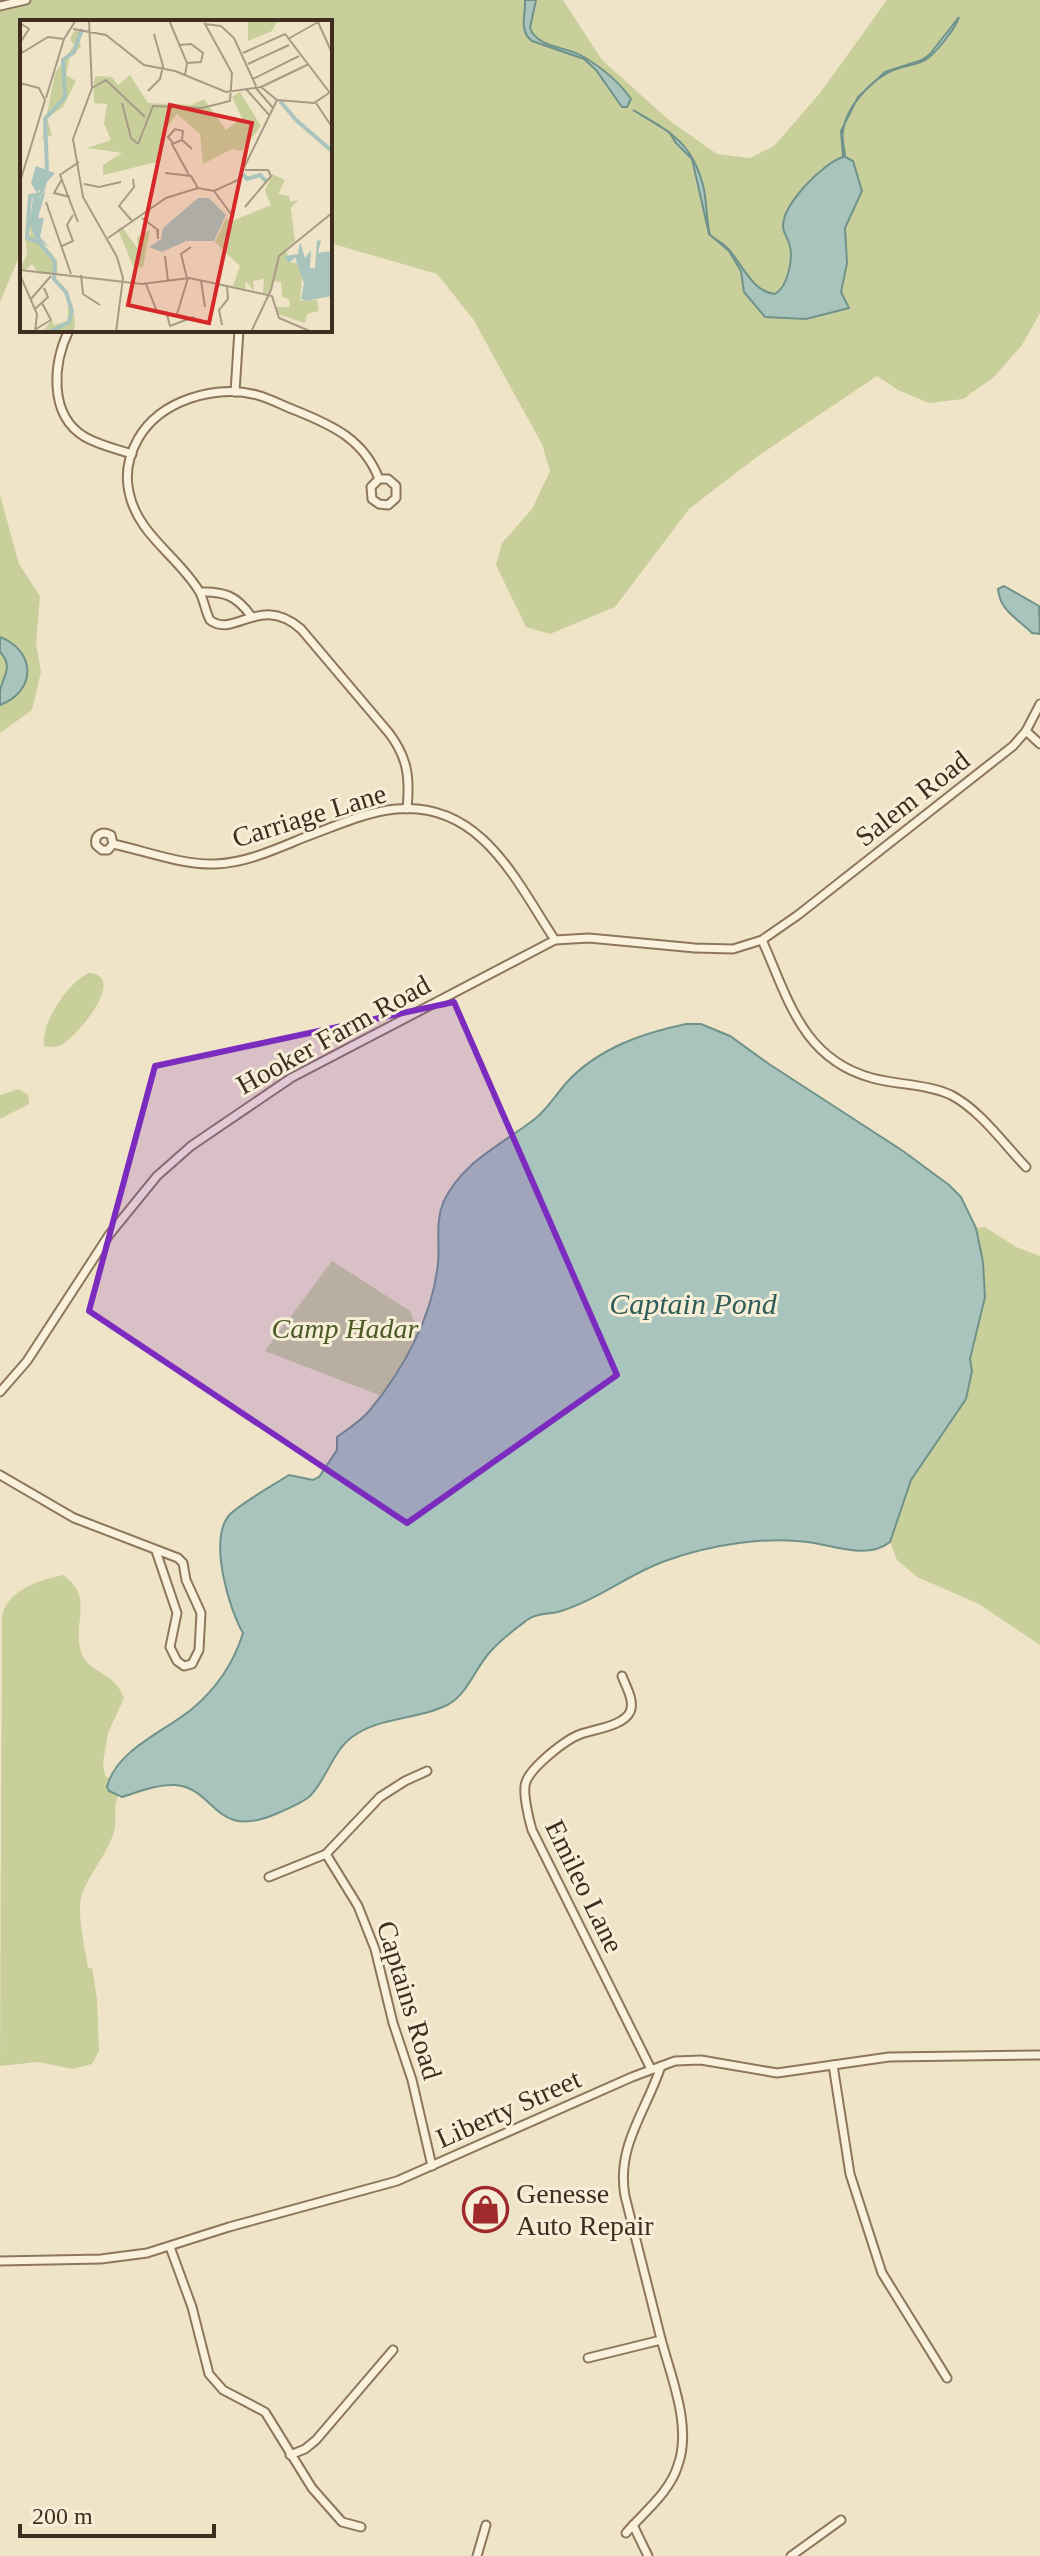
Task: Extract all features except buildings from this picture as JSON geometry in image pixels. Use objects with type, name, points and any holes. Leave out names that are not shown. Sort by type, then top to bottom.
[{"type":"street","points":[[0,6],[26,0]]},
{"type":"street","points":[[68,332],[61,351],[56,381],[65,417],[87,438],[132,454]]},
{"type":"street","points":[[235,392],[239,332]]},
{"type":"street","points":[[379,479],[364,452],[342,431],[272,400],[235,392],[205,394],[163,412],[142,432],[132,454],[127,482],[135,512],[200,592],[207,614],[214,624],[226,626],[251,616],[273,615],[295,624],[389,733],[408,765],[407,809]]},
{"type":"street","points":[[200,592],[233,596],[251,616]]},
{"type":"street","name":"Salem Road","points":[[798,915],[1013,746],[1026,731],[1040,704]]},
{"type":"street","points":[[1026,731],[1040,744]]},
{"type":"street","name":"Carriage Lane","points":[[113,844],[200,863],[230,863],[260,855],[366,815],[407,809],[453,819],[479,834],[500,857],[555,940]]},
{"type":"street","name":"Hooker Farm Road","points":[[0,1392],[27,1361],[109,1235],[157,1176],[178,1155],[291,1078],[555,940],[604,938],[718,949],[741,947],[762,940],[798,915]]},
{"type":"street","points":[[762,940],[794,1014],[821,1050],[860,1074],[934,1089],[962,1102],[1026,1167]]},
{"type":"street","points":[[0,1475],[74,1518],[148,1545],[156,1551],[172,1554],[183,1563],[186,1580],[199,1605],[202,1621],[197,1658],[192,1664],[184,1666],[177,1661],[170,1647],[177,1613],[156,1551]]},
{"type":"street","name":"Emileo Lane","points":[[622,1676],[632,1705],[629,1715],[564,1743],[530,1774],[524,1791],[532,1830],[651,2069]]},
{"type":"street","points":[[269,1877],[326,1854],[380,1797],[427,1771]]},
{"type":"street","name":"Captains Road","points":[[326,1854],[358,1906],[380,1963],[432,2166]]},
{"type":"street","name":"Liberty Street","points":[[0,2261],[112,2258],[170,2247],[229,2227],[368,2191],[675,2061],[692,2060],[777,2073],[889,2057],[1040,2055]]},
{"type":"street","points":[[833,2065],[847,2164],[878,2263],[885,2281],[947,2378]]},
{"type":"street","points":[[626,2533],[675,2475],[682,2450],[679,2412],[622,2174],[630,2136],[653,2091],[661,2066]]},
{"type":"street","points":[[170,2247],[192,2307],[209,2374],[223,2390],[265,2412],[312,2488],[342,2522],[361,2527]]},
{"type":"street","points":[[588,2358],[661,2340]]},
{"type":"street","points":[[290,2455],[316,2440],[393,2350]]},
{"type":"street","points":[[791,2556],[841,2520]]},
{"type":"street","points":[[477,2556],[486,2525]]},
{"type":"street","points":[[633,2525],[648,2556]]},
{"type":"highlighted area","points":[[454,1002],[617,1375],[407,1523],[89,1311],[155,1066]]},
{"type":"green space","points":[[0,0],[563,0],[602,60],[670,121],[717,154],[750,158],[774,146],[820,93],[887,0],[1040,0],[1040,313],[1022,345],[994,377],[963,399],[929,403],[900,391],[877,376],[758,456],[689,509],[615,607],[550,634],[526,627],[496,565],[502,543],[532,509],[550,471],[542,444],[473,319],[437,274],[332,244],[332,20],[20,20],[20,255],[0,302]]},
{"type":"green space","points":[[0,495],[19,564],[40,596],[36,643],[41,672],[32,710],[0,733]]},
{"type":"green space","points":[[89,973],[100,977],[104,984],[96,1006],[79,1030],[63,1044],[44,1046],[51,1015],[73,985]]},
{"type":"green space","points":[[19,1089],[28,1095],[29,1104],[0,1119],[0,1095]]},
{"type":"green space","points":[[985,1227],[1016,1247],[1040,1256],[1040,1645],[979,1604],[917,1577],[897,1560],[890,1542],[911,1480],[966,1399],[972,1371],[970,1359],[985,1296],[983,1262],[976,1228]]},
{"type":"green space","name":"Camp Hadar","points":[[332,1261],[410,1311],[423,1341],[387,1398],[265,1351]]},
{"type":"green space","points":[[63,1575],[78,1592],[79,1641],[84,1659],[114,1683],[124,1698],[108,1733],[103,1763],[105,1776],[109,1778],[107,1788],[118,1796],[114,1832],[80,1901],[83,1940],[97,1999],[99,2051],[92,2064],[73,2069],[38,2062],[0,2066],[2,1617],[10,1600],[25,1588]]},
{"type":"water","points":[[525,0],[536,0],[530,28],[534,35],[546,44],[577,53],[603,70],[631,99],[627,107],[622,107],[596,70],[584,59],[528,37],[524,27]]},
{"type":"water","points":[[959,17],[945,40],[929,57],[921,62],[893,70],[874,82],[885,72],[922,60],[930,54]]},
{"type":"water","points":[[845,124],[842,137],[845,157],[853,161],[862,191],[845,228],[847,263],[841,292],[849,308],[806,319],[765,317],[744,292],[741,271],[729,251],[713,237],[728,249],[761,289],[775,294],[780,290],[789,271],[791,256],[783,228],[785,217],[806,186],[825,167],[843,157],[841,131]]},
{"type":"water","points":[[670,133],[685,148],[692,158],[698,170],[710,235],[692,159]]},
{"type":"water","points":[[1004,586],[1039,606],[1040,634],[1032,633],[1006,609],[998,589]]},
{"type":"water","points":[[0,637],[20,652],[26,661],[27,671],[21,690],[0,705],[0,691],[7,667],[0,652]]},
{"type":"water","name":"Captain Pond","points":[[686,1024],[701,1024],[730,1036],[903,1151],[961,1197],[976,1228],[983,1262],[985,1297],[970,1359],[972,1371],[966,1399],[911,1480],[890,1542],[863,1551],[778,1540],[719,1546],[665,1561],[575,1606],[531,1617],[494,1648],[456,1699],[425,1713],[363,1730],[339,1750],[310,1796],[290,1808],[257,1820],[228,1818],[189,1788],[175,1785],[155,1787],[122,1797],[109,1791],[107,1787],[120,1762],[201,1701],[235,1654],[243,1633],[232,1609],[223,1576],[220,1544],[227,1518],[289,1475],[313,1480],[319,1477],[337,1450],[337,1437],[370,1410],[405,1360],[430,1303],[438,1263],[439,1218],[451,1188],[484,1155],[536,1118],[568,1081],[593,1059],[638,1037]]},
{"type":"place","name":"Genesse Auto Repair","points":[[485,2209]]}]
